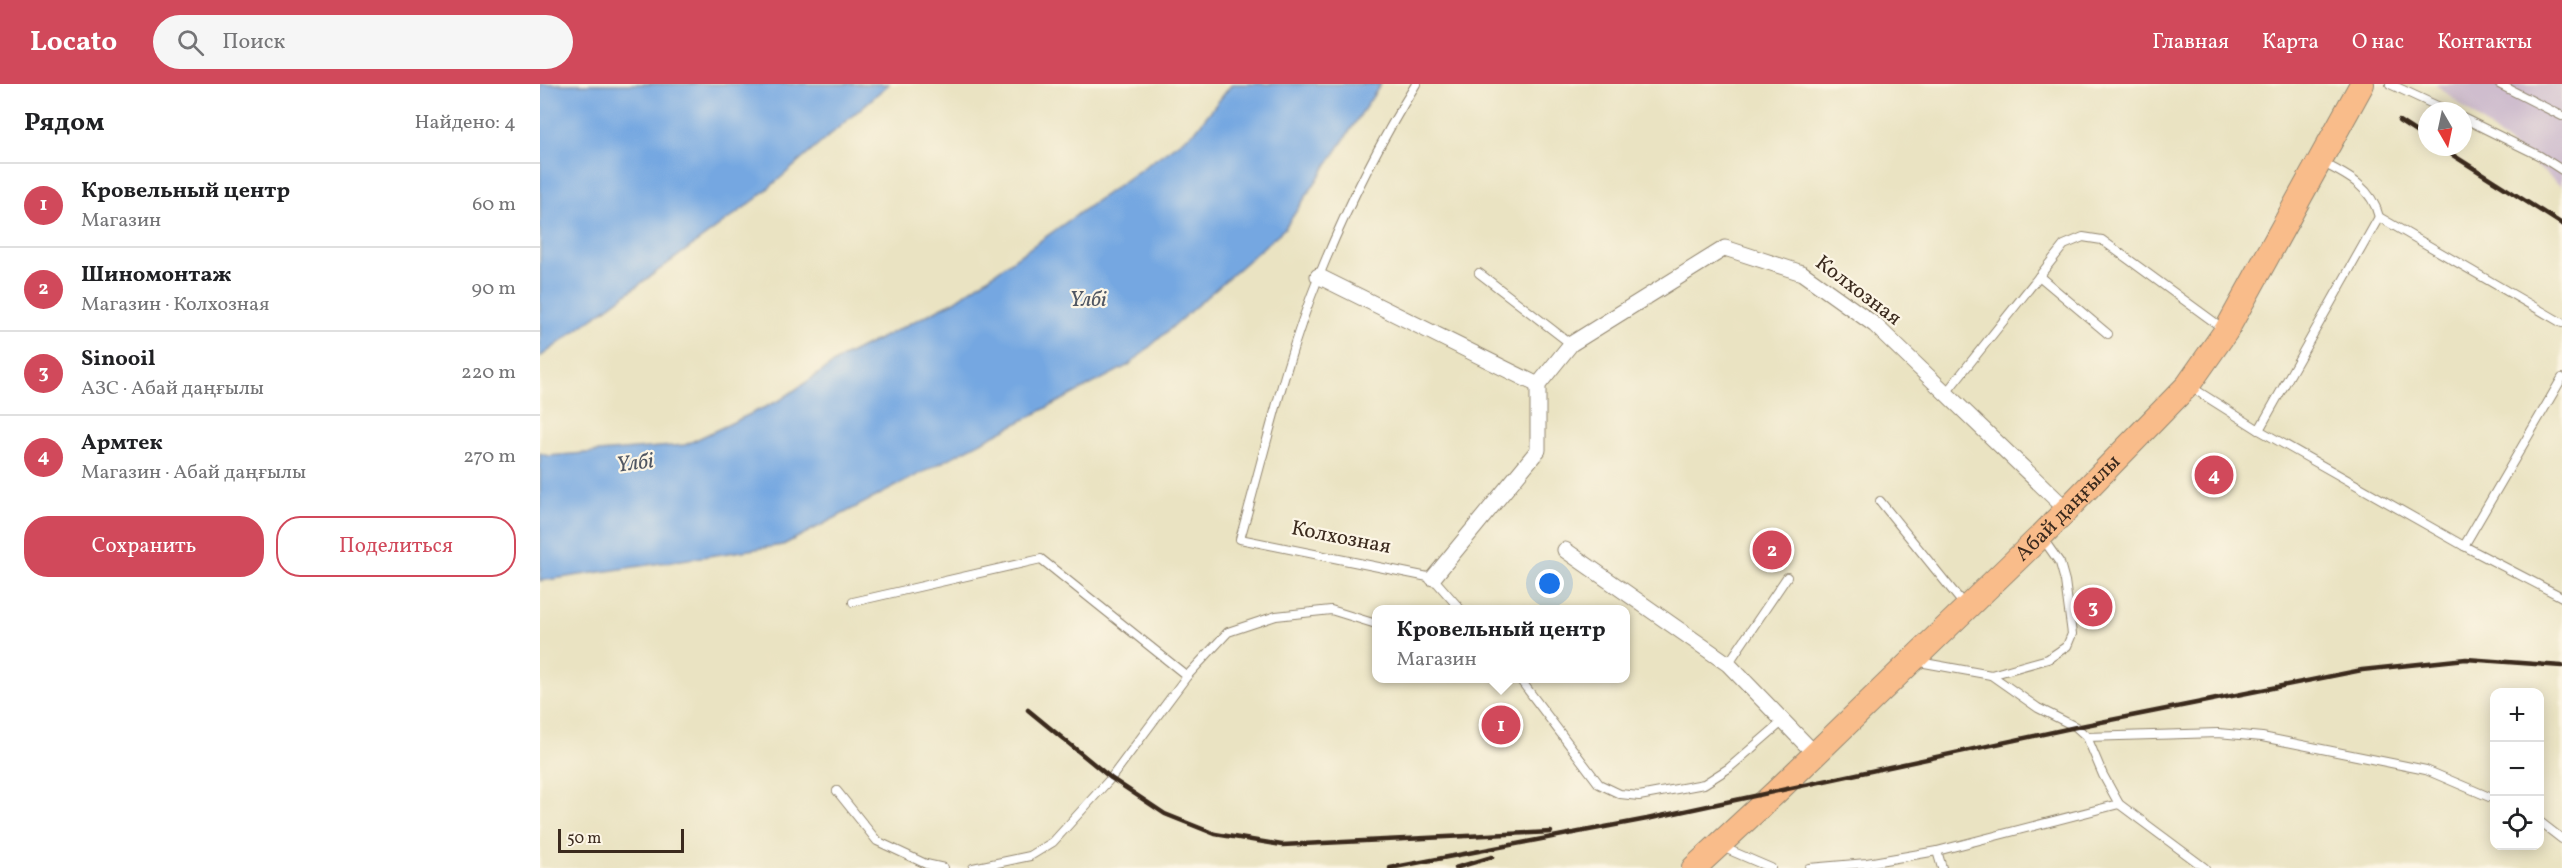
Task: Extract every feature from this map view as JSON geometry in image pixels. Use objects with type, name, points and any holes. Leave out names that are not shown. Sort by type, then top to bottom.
[{"type":"main road","name":"Абай даңғылы","points":[[1694,868],[2040,536],[2188,385],[2226,330],[2362,84]]},
{"type":"street","name":"Колхозная","points":[[1538,385],[1570,344],[1725,248],[1802,273],[1875,325],[2065,508]]},
{"type":"street","points":[[1318,276],[1538,385],[1538,450],[1433,578]]},
{"type":"street","points":[[1565,550],[1728,664],[1815,754]]},
{"type":"lane","points":[[1318,276],[1380,142],[1416,84]]},
{"type":"lane","points":[[2390,84],[2429,102]]},
{"type":"lane","points":[[2499,84],[2562,116]]},
{"type":"lane","points":[[2472,122],[2540,156],[2562,170]]},
{"type":"lane","points":[[2259,430],[2379,217],[2375,200],[2349,176],[2319,161]]},
{"type":"lane","points":[[2379,217],[2562,323]]},
{"type":"lane","points":[[1946,393],[2064,245],[2083,237],[2102,240],[2226,330]]},
{"type":"lane","points":[[1479,273],[1570,344]]},
{"type":"lane","name":"Колхозная","points":[[1318,276],[1290,362],[1240,539],[1433,578]]},
{"type":"lane","points":[[2039,276],[2108,334]]},
{"type":"lane","points":[[2464,546],[2562,378]]},
{"type":"lane","points":[[2188,385],[2259,430],[2529,582],[2562,597]]},
{"type":"lane","points":[[1881,501],[1966,608]]},
{"type":"lane","points":[[1991,675],[2048,659],[2067,646],[2072,634],[2065,581],[2060,563],[2040,536]]},
{"type":"lane","points":[[853,602],[1041,559],[1187,676]]},
{"type":"lane","points":[[1728,664],[1787,577]]},
{"type":"lane","points":[[1433,578],[1457,605]]},
{"type":"lane","points":[[973,868],[1030,856],[1053,842],[1111,778],[1187,676],[1228,632],[1276,615],[1331,610],[1372,622]]},
{"type":"lane","points":[[1912,660],[1991,675],[2038,708],[2076,727],[2087,737],[2119,804],[2205,868]]},
{"type":"lane","points":[[1523,683],[1599,784],[1620,795],[1648,795],[1704,783],[1729,768],[1782,722]]},
{"type":"lane","points":[[2087,737],[2218,733],[2262,737],[2426,770],[2490,797]]},
{"type":"lane","points":[[837,791],[877,841],[926,864],[944,868]]},
{"type":"lane","points":[[1809,868],[1867,863],[1937,851],[2119,804]]},
{"type":"lane","points":[[2544,825],[2562,838]]},
{"type":"lane","points":[[1718,845],[1771,868]]},
{"type":"lane","points":[[1937,851],[1942,868]]},
{"type":"shaded area","points":[[2435,84],[2562,84],[2562,187],[2472,114],[2472,102],[2457,102]]},
{"type":"water","points":[[540,84],[889,84],[756,199],[540,357]]},
{"type":"water","name":"Үлбі","points":[[1232,84],[1381,84],[1285,228],[1129,365],[783,545],[540,581],[540,453],[548,456],[685,445],[780,400],[843,357],[955,301],[1195,131]]},
{"type":"railway","points":[[2399,121],[2418,133]]},
{"type":"railway","points":[[2454,156],[2562,224]]},
{"type":"railway","points":[[1390,868],[1647,819],[2076,727],[2362,670],[2466,659],[2562,666]]},
{"type":"railway","points":[[1028,710],[1111,778],[1165,814],[1215,834],[1282,845],[1551,832]]},
{"type":"railway","points":[[1455,868],[1492,857]]},
{"type":"place","name":"Армтек","points":[[2214,475]]},
{"type":"place","name":"Шиномонтаж","points":[[1772,550]]},
{"type":"place","name":"Sinooil","points":[[2093,607]]},
{"type":"place","name":"Кровельный центр","points":[[1501,725]]}]
